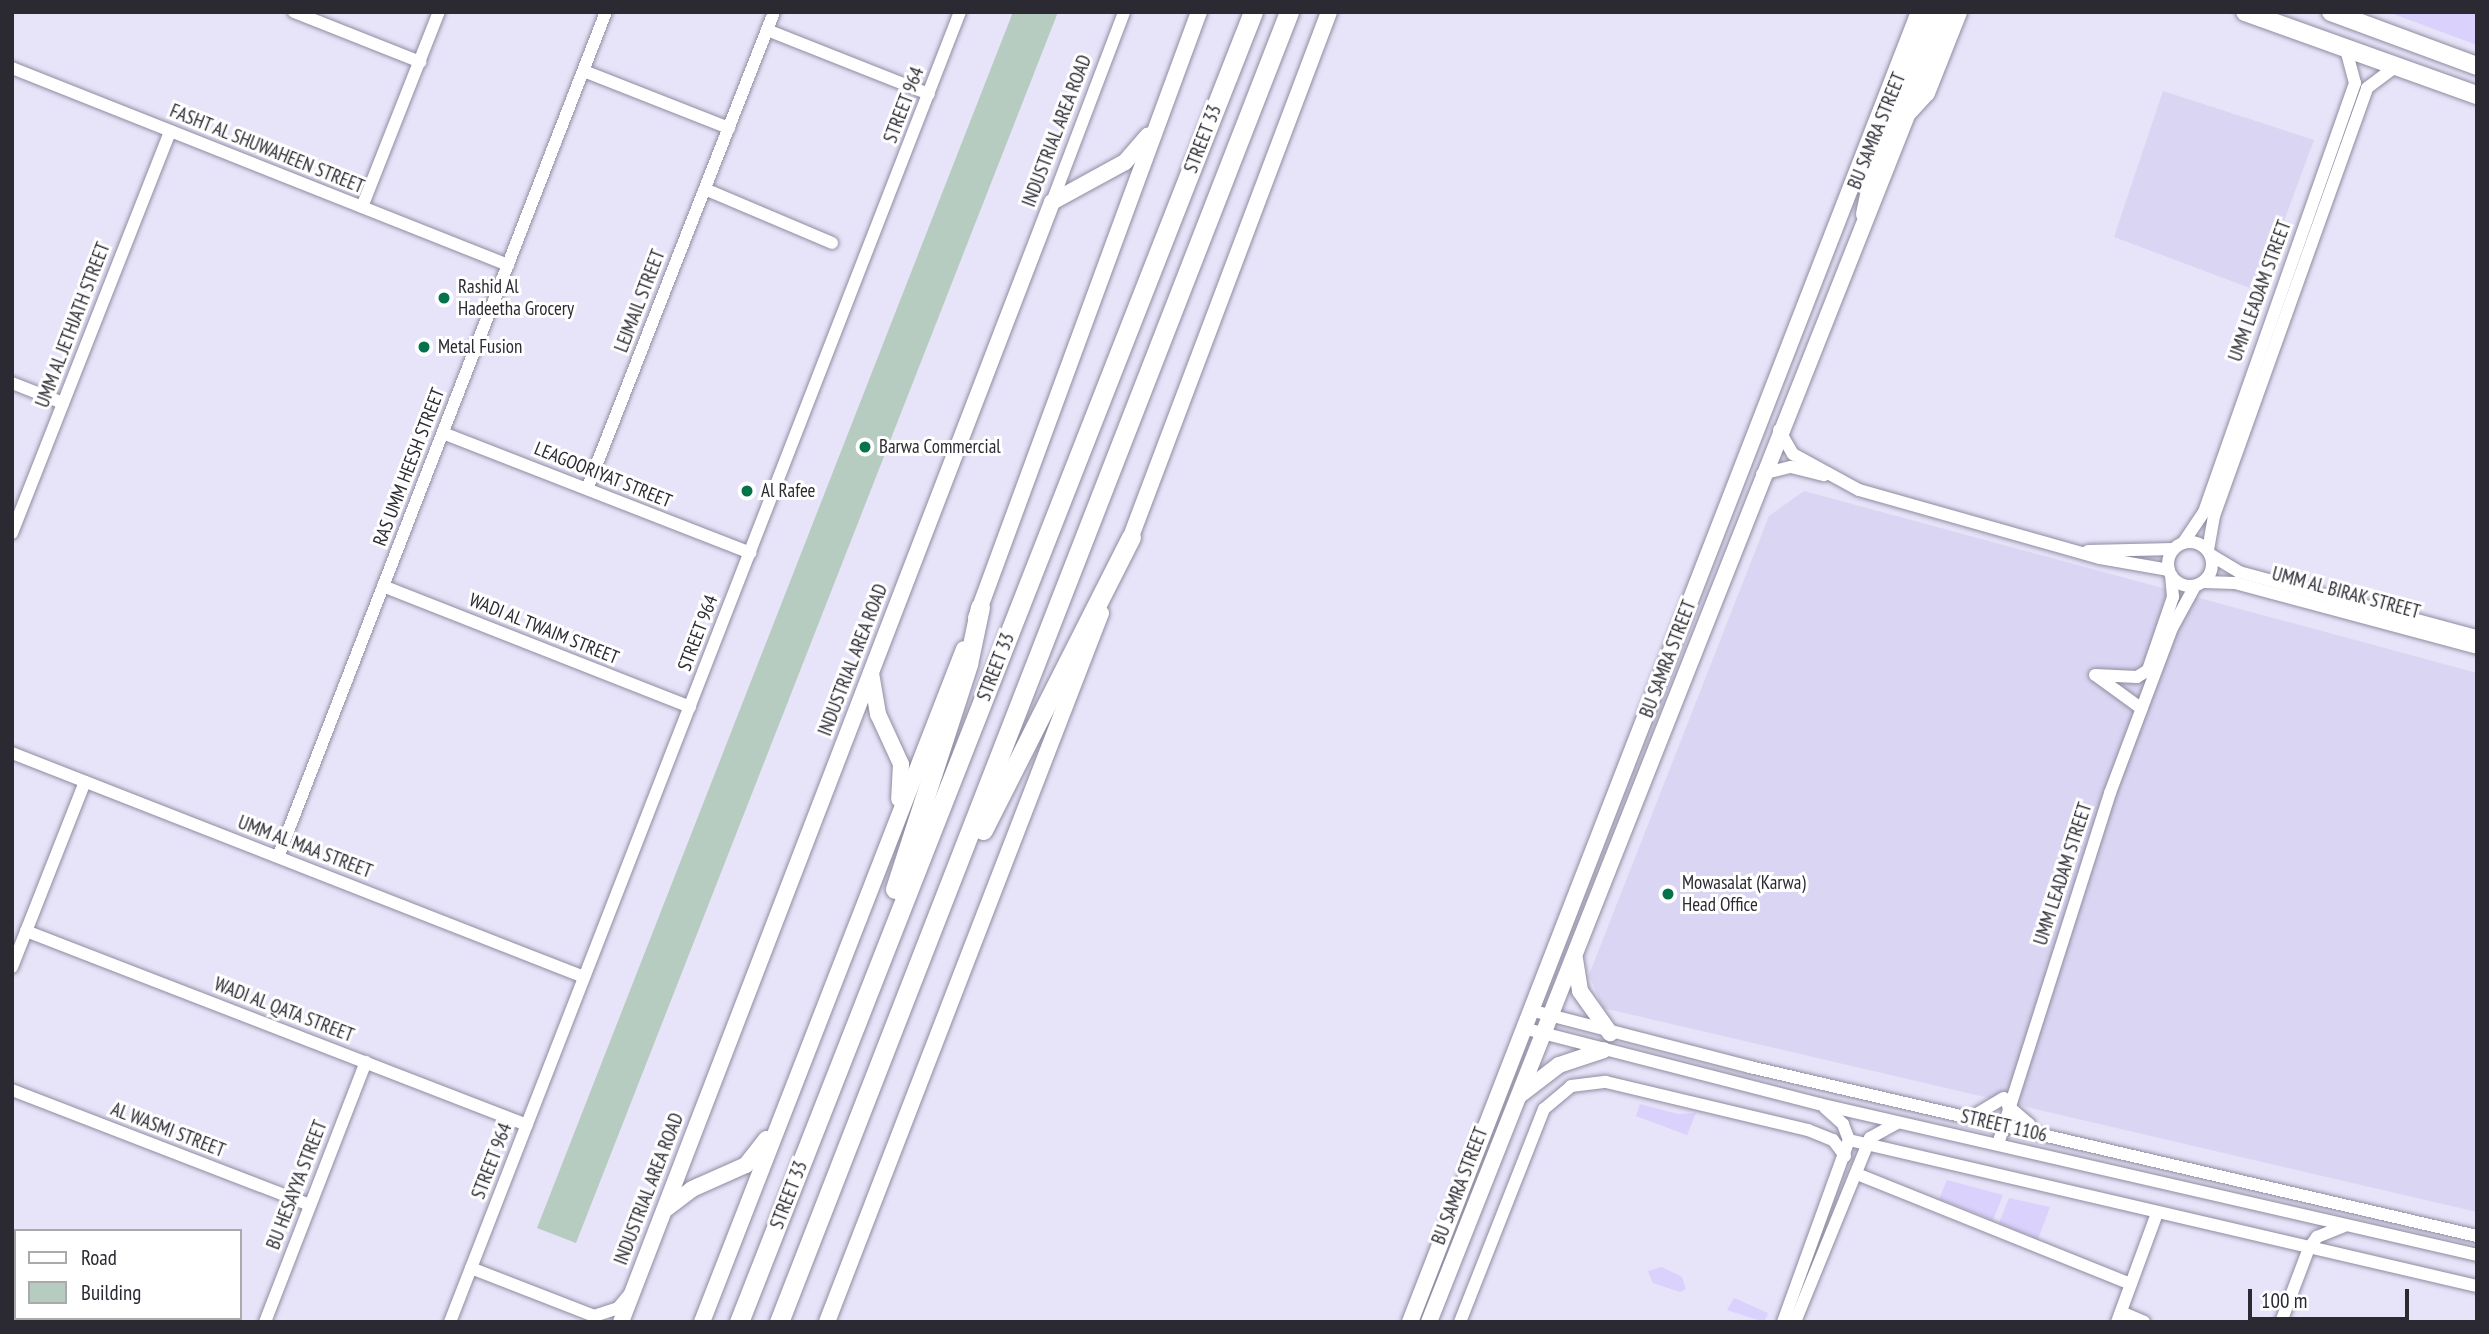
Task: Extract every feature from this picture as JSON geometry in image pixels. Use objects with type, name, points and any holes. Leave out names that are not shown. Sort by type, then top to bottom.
[{"type":"highway","name":"STREET 33","points":[[739,1322],[1253,12]]},
{"type":"highway","name":"STREET 33","points":[[779,1322],[1289,12]]},
{"type":"highway","points":[[941,908],[1130,537]]},
{"type":"highway","points":[[884,952],[895,890],[968,664],[980,607]]},
{"type":"main road","points":[[1865,214],[1873,176],[1935,12]]},
{"type":"main road","points":[[1908,112],[1926,93],[1958,12]]},
{"type":"main road","points":[[2245,12],[2477,95]]},
{"type":"main road","points":[[2331,12],[2477,66]]},
{"type":"street","points":[[294,12],[420,62]]},
{"type":"street","points":[[362,207],[439,12]]},
{"type":"street","name":"RAS UMM HEESH STREET","points":[[278,858],[606,12]]},
{"type":"street","name":"LEJMAIL STREET","points":[[587,489],[775,12]]},
{"type":"street","name":"STREET 964","points":[[450,1322],[960,12]]},
{"type":"street","name":"INDUSTRIAL AREA ROAD","points":[[621,1322],[1124,12]]},
{"type":"street","points":[[702,1322],[980,607],[1199,12]]},
{"type":"street","points":[[827,1322],[1329,12]]},
{"type":"street","name":"BU SAMRA STREET","points":[[1410,1322],[1530,1010],[1809,305],[1919,12]]},
{"type":"street","name":"BU SAMRA STREET","points":[[1429,1322],[1779,429],[1948,12]]},
{"type":"street","points":[[767,30],[929,94]]},
{"type":"street","name":"UMM LEADAM STREET","points":[[2209,552],[2214,516],[2355,83],[2346,49]]},
{"type":"street","name":"UMM LEADAM STREET","points":[[2179,546],[2204,512],[2367,88],[2396,66]]},
{"type":"street","name":"FASHT AL SHUWAHEEN STREET","points":[[12,68],[508,265]]},
{"type":"street","points":[[584,71],[729,128]]},
{"type":"street","points":[[1052,202],[1125,162],[1157,123]]},
{"type":"street","name":"UMM AL JETHJATH STREET","points":[[12,533],[170,131]]},
{"type":"street","points":[[705,189],[832,243]]},
{"type":"street","points":[[12,383],[63,403]]},
{"type":"street","points":[[1779,429],[1790,452],[1859,490],[2087,552],[2170,573],[2184,586],[2200,584],[2213,565],[2209,552],[2179,546],[2087,552]]},
{"type":"street","name":"LEAGOORIYAT STREET","points":[[443,432],[750,553]]},
{"type":"street","points":[[1762,474],[1791,467],[1832,477]]},
{"type":"street","points":[[2142,709],[2128,693],[2095,675],[2137,677],[2148,670],[2173,597],[2170,573],[2179,546]]},
{"type":"street","name":"UMM AL BIRAK STREET","points":[[2209,552],[2239,572],[2477,636]]},
{"type":"street","name":"UMM AL BIRAK STREET","points":[[2200,584],[2235,583],[2477,648]]},
{"type":"street","name":"UMM LEADAM STREET","points":[[1993,1143],[2142,709],[2172,628],[2200,584]]},
{"type":"street","name":"WADI AL TWAIM STREET","points":[[383,586],[690,708]]},
{"type":"street","points":[[871,668],[878,715],[901,764],[889,844]]},
{"type":"street","name":"UMM AL MAA STREET","points":[[12,753],[584,977]]},
{"type":"street","points":[[12,967],[85,782]]},
{"type":"street","name":"WADI AL QATA STREET","points":[[26,931],[527,1125]]},
{"type":"street","points":[[1576,948],[1580,991],[1610,1032]]},
{"type":"street","name":"STREET 1106","points":[[1530,1010],[1610,1032],[2477,1236]]},
{"type":"street","name":"STREET 1106","points":[[1523,1028],[1819,1104],[2477,1255]]},
{"type":"street","points":[[1518,1097],[1559,1065],[1604,1050]]},
{"type":"street","name":"BU HESAYYA STREET","points":[[265,1322],[366,1062]]},
{"type":"street","points":[[1460,1322],[1544,1109],[1572,1086],[1606,1082],[1808,1130],[1827,1136],[1845,1156]]},
{"type":"street","name":"AL WASMI STREET","points":[[12,1090],[310,1205]]},
{"type":"street","points":[[664,1210],[692,1189],[746,1165],[789,1100]]},
{"type":"street","points":[[1972,1117],[2006,1102],[2029,1124],[2029,1131]]},
{"type":"street","points":[[1783,1322],[1849,1139],[1843,1124],[1819,1104]]},
{"type":"street","points":[[1795,1322],[1867,1146],[1878,1130],[1900,1122]]},
{"type":"street","points":[[1849,1139],[1867,1146],[2477,1286]]},
{"type":"street","points":[[1857,1174],[2131,1284]]},
{"type":"street","points":[[2144,1322],[2119,1317],[2157,1213]]},
{"type":"street","points":[[2281,1322],[2309,1248],[2325,1232],[2349,1225]]},
{"type":"street","points":[[471,1268],[596,1319],[618,1308],[635,1287]]},
{"type":"shaded area","points":[[2388,12],[2477,12],[2477,45]]},
{"type":"shaded area","points":[[2163,91],[2314,140],[2258,291],[2114,237]]},
{"type":"shaded area","points":[[1804,491],[2477,673],[2477,1212],[1603,1008],[1589,975],[1769,516]]},
{"type":"shaded area","points":[[1640,1104],[1678,1114],[1696,1113],[1687,1135],[1636,1116]]},
{"type":"shaded area","points":[[1947,1180],[2003,1195],[1993,1220],[1939,1199]]},
{"type":"shaded area","points":[[2009,1198],[2050,1207],[2038,1239],[1999,1223]]},
{"type":"shaded area","points":[[1662,1267],[1682,1277],[1686,1289],[1680,1292],[1653,1283],[1648,1271]]},
{"type":"shaded area","points":[[1734,1298],[1768,1313],[1764,1322],[1727,1310]]},
{"type":"building","name":"Barwa Commercial","points":[[1013,12],[1058,12],[576,1243],[537,1228]]},
{"type":"place","name":"Rashid Al Hadeetha Grocery","points":[[444,298]]},
{"type":"place","name":"Metal Fusion","points":[[424,347]]},
{"type":"place","name":"Barwa Commercial","points":[[865,447]]},
{"type":"place","name":"Al Rafee","points":[[747,491]]},
{"type":"place","name":"Mowasalat (Karwa) Head Office","points":[[1668,894]]}]
